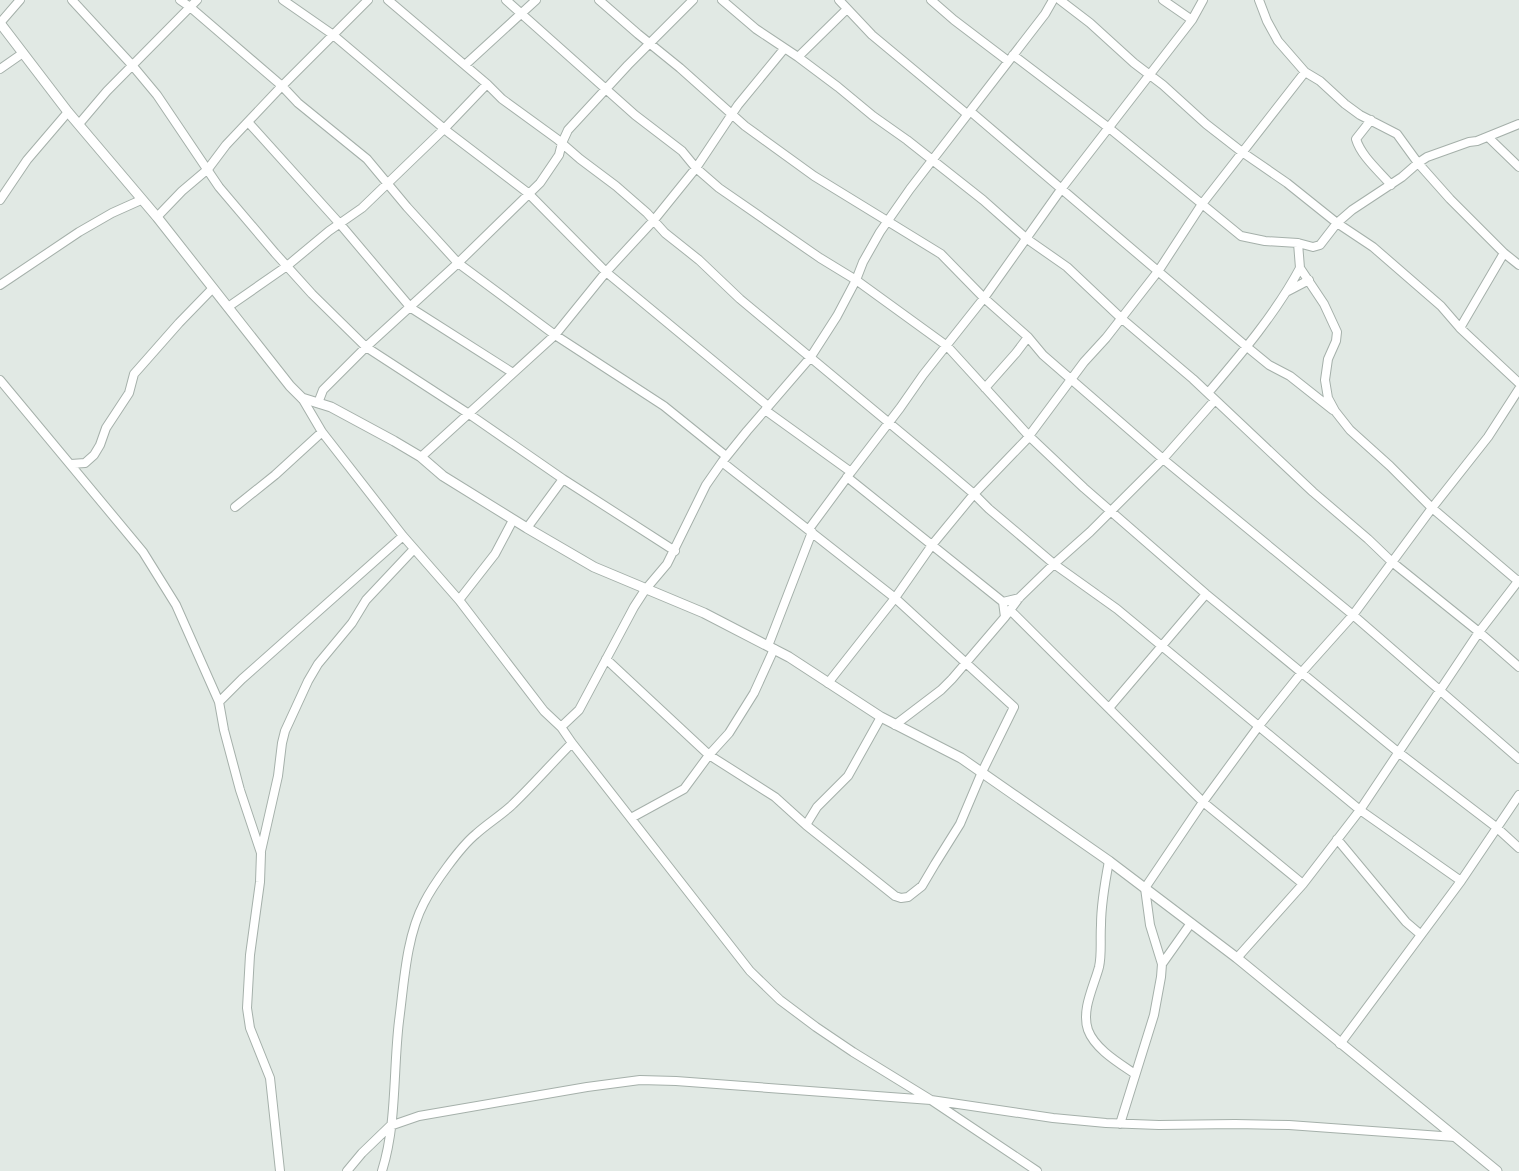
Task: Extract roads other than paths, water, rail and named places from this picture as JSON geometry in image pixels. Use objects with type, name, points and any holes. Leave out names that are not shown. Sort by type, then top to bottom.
[{"type":"street","points":[[20,0],[0,23],[68,112],[157,217],[290,386],[302,398],[322,432],[403,536],[458,600],[544,711],[561,727],[750,971],[780,1000],[816,1027],[931,1100],[1037,1171]]},
{"type":"street","points":[[72,0],[157,95],[219,187],[312,294],[366,347],[470,414],[563,479],[675,551]]},
{"type":"street","points":[[180,0],[282,86],[298,103],[367,159],[407,207],[458,263],[555,334],[664,406],[724,459],[896,598],[1014,707],[982,772],[960,824],[922,886],[908,897],[901,898],[895,896],[806,825],[775,797],[708,754],[606,659]]},
{"type":"street","points":[[79,124],[132,65],[197,0]]},
{"type":"street","points":[[283,0],[332,34],[444,129],[528,193],[606,272],[767,408],[1003,602],[1008,614],[1109,708],[1203,802],[1303,884]]},
{"type":"street","points":[[157,217],[208,169],[226,145],[332,34],[368,0]]},
{"type":"street","points":[[388,0],[502,99],[616,186],[654,220],[665,233],[699,260],[740,299],[794,342],[810,358],[974,494],[1054,564],[1117,609],[1360,810],[1461,881]]},
{"type":"street","points":[[506,0],[635,115],[682,151],[696,168],[719,188],[820,258],[856,280],[947,346],[1029,436],[1110,511],[1206,594],[1398,752],[1496,827],[1519,848]]},
{"type":"street","points":[[465,65],[536,0]]},
{"type":"street","points":[[599,0],[745,126],[814,176],[941,254],[984,298],[1028,337],[1043,355],[1163,459],[1353,615],[1519,759]]},
{"type":"street","points":[[318,402],[323,390],[366,347],[411,308],[540,183],[559,155],[568,130],[606,88],[693,0]]},
{"type":"street","points":[[722,0],[756,29],[838,87],[873,116],[984,200],[1027,238],[1067,267],[1392,562],[1519,667]]},
{"type":"street","points":[[839,0],[872,35],[1062,188],[1269,365],[1290,376],[1335,411]]},
{"type":"street","points":[[930,0],[954,20],[1109,128],[1241,236],[1265,241],[1298,243],[1313,247],[1320,245],[1337,223],[1352,210],[1390,185],[1427,157],[1519,124]]},
{"type":"street","points":[[561,727],[578,710],[634,607],[675,551],[692,510],[706,485],[724,459],[810,358],[837,316],[856,280],[862,262],[887,222],[932,160],[1045,14],[1053,0]]},
{"type":"street","points":[[1060,0],[1090,23],[1206,124],[1337,223],[1373,247],[1441,306],[1460,328],[1519,383]]},
{"type":"street","points":[[1163,0],[1192,20]]},
{"type":"street","points":[[631,818],[684,789],[708,754],[729,733],[754,693],[811,530],[923,375],[984,298],[1062,188],[1192,20],[1203,0]]},
{"type":"street","points":[[1259,0],[1267,21],[1278,41],[1306,72],[1320,81],[1345,104],[1397,134],[1418,163],[1450,199],[1519,266]]},
{"type":"street","points":[[798,57],[847,9]]},
{"type":"street","points":[[421,457],[555,334],[606,272],[654,220],[696,168],[732,114],[784,49]]},
{"type":"street","points":[[0,69],[22,52]]},
{"type":"street","points":[[828,682],[896,598],[932,545],[974,494],[1029,436],[1084,362],[1159,270],[1202,204],[1306,72]]},
{"type":"street","points":[[228,307],[287,266],[362,208],[444,129],[487,84]]},
{"type":"street","points":[[0,200],[27,160],[68,112]]},
{"type":"street","points":[[1371,120],[1356,139],[1365,156],[1390,185]]},
{"type":"street","points":[[248,122],[340,224],[411,308],[512,373]]},
{"type":"street","points":[[1488,136],[1519,167]]},
{"type":"street","points":[[0,285],[79,232],[141,200]]},
{"type":"street","points":[[1208,393],[1247,346],[1288,291],[1300,268],[1298,243]]},
{"type":"street","points":[[1460,328],[1504,253]]},
{"type":"street","points":[[1237,958],[1303,884],[1360,810],[1479,632],[1519,581],[1432,508],[1350,430],[1335,411],[1328,398],[1325,380],[1328,359],[1338,332],[1324,304],[1300,268]]},
{"type":"street","points":[[1288,291],[1309,280]]},
{"type":"street","points":[[71,464],[85,463],[94,455],[106,428],[129,393],[134,374],[213,288]]},
{"type":"street","points":[[984,388],[1028,337]]},
{"type":"street","points":[[0,380],[143,552],[171,597],[203,663],[219,702],[224,730],[240,790],[261,853]]},
{"type":"street","points":[[1120,1124],[1154,1015],[1162,977],[1162,964],[1150,925],[1145,888],[1203,802],[1258,727],[1302,672],[1353,615],[1432,508],[1488,438],[1519,389]]},
{"type":"street","points":[[302,398],[331,407],[421,457],[443,476],[594,568],[704,613],[771,648],[881,717],[961,758],[1109,861],[1237,958],[1497,1171]]},
{"type":"street","points":[[895,724],[941,690],[952,679],[1008,614],[1019,598],[1090,532],[1163,459],[1215,400]]},
{"type":"street","points":[[235,507],[275,475],[322,432]]},
{"type":"street","points":[[527,528],[563,479]]},
{"type":"street","points":[[458,600],[494,554],[513,520]]},
{"type":"street","points":[[219,702],[242,679],[403,536]]},
{"type":"street","points":[[280,1171],[270,1078],[250,1028],[247,1008],[250,955],[260,882],[261,853],[278,776],[282,743],[308,681],[318,664],[352,623],[366,600],[414,549]]},
{"type":"street","points":[[1109,708],[1130,682],[1163,647],[1206,594]]},
{"type":"street","points":[[1003,602],[1019,598]]},
{"type":"street","points":[[806,825],[817,807],[848,776],[881,717]]},
{"type":"street","points":[[382,1171],[390,1141],[399,1024],[408,956],[423,904],[434,886],[474,835],[514,804],[572,743]]},
{"type":"street","points":[[1340,1044],[1461,881],[1519,795]]},
{"type":"street","points":[[1337,839],[1406,922],[1420,934]]},
{"type":"street","points":[[1109,861],[1101,923],[1100,964],[1089,999],[1086,1016],[1088,1030],[1097,1043],[1116,1061],[1135,1074]]},
{"type":"street","points":[[1162,964],[1191,923]]},
{"type":"street","points":[[347,1171],[362,1153],[390,1126],[419,1116],[536,1094],[640,1080],[931,1100],[1052,1118],[1120,1124],[1159,1126],[1289,1125],[1455,1137]]}]
